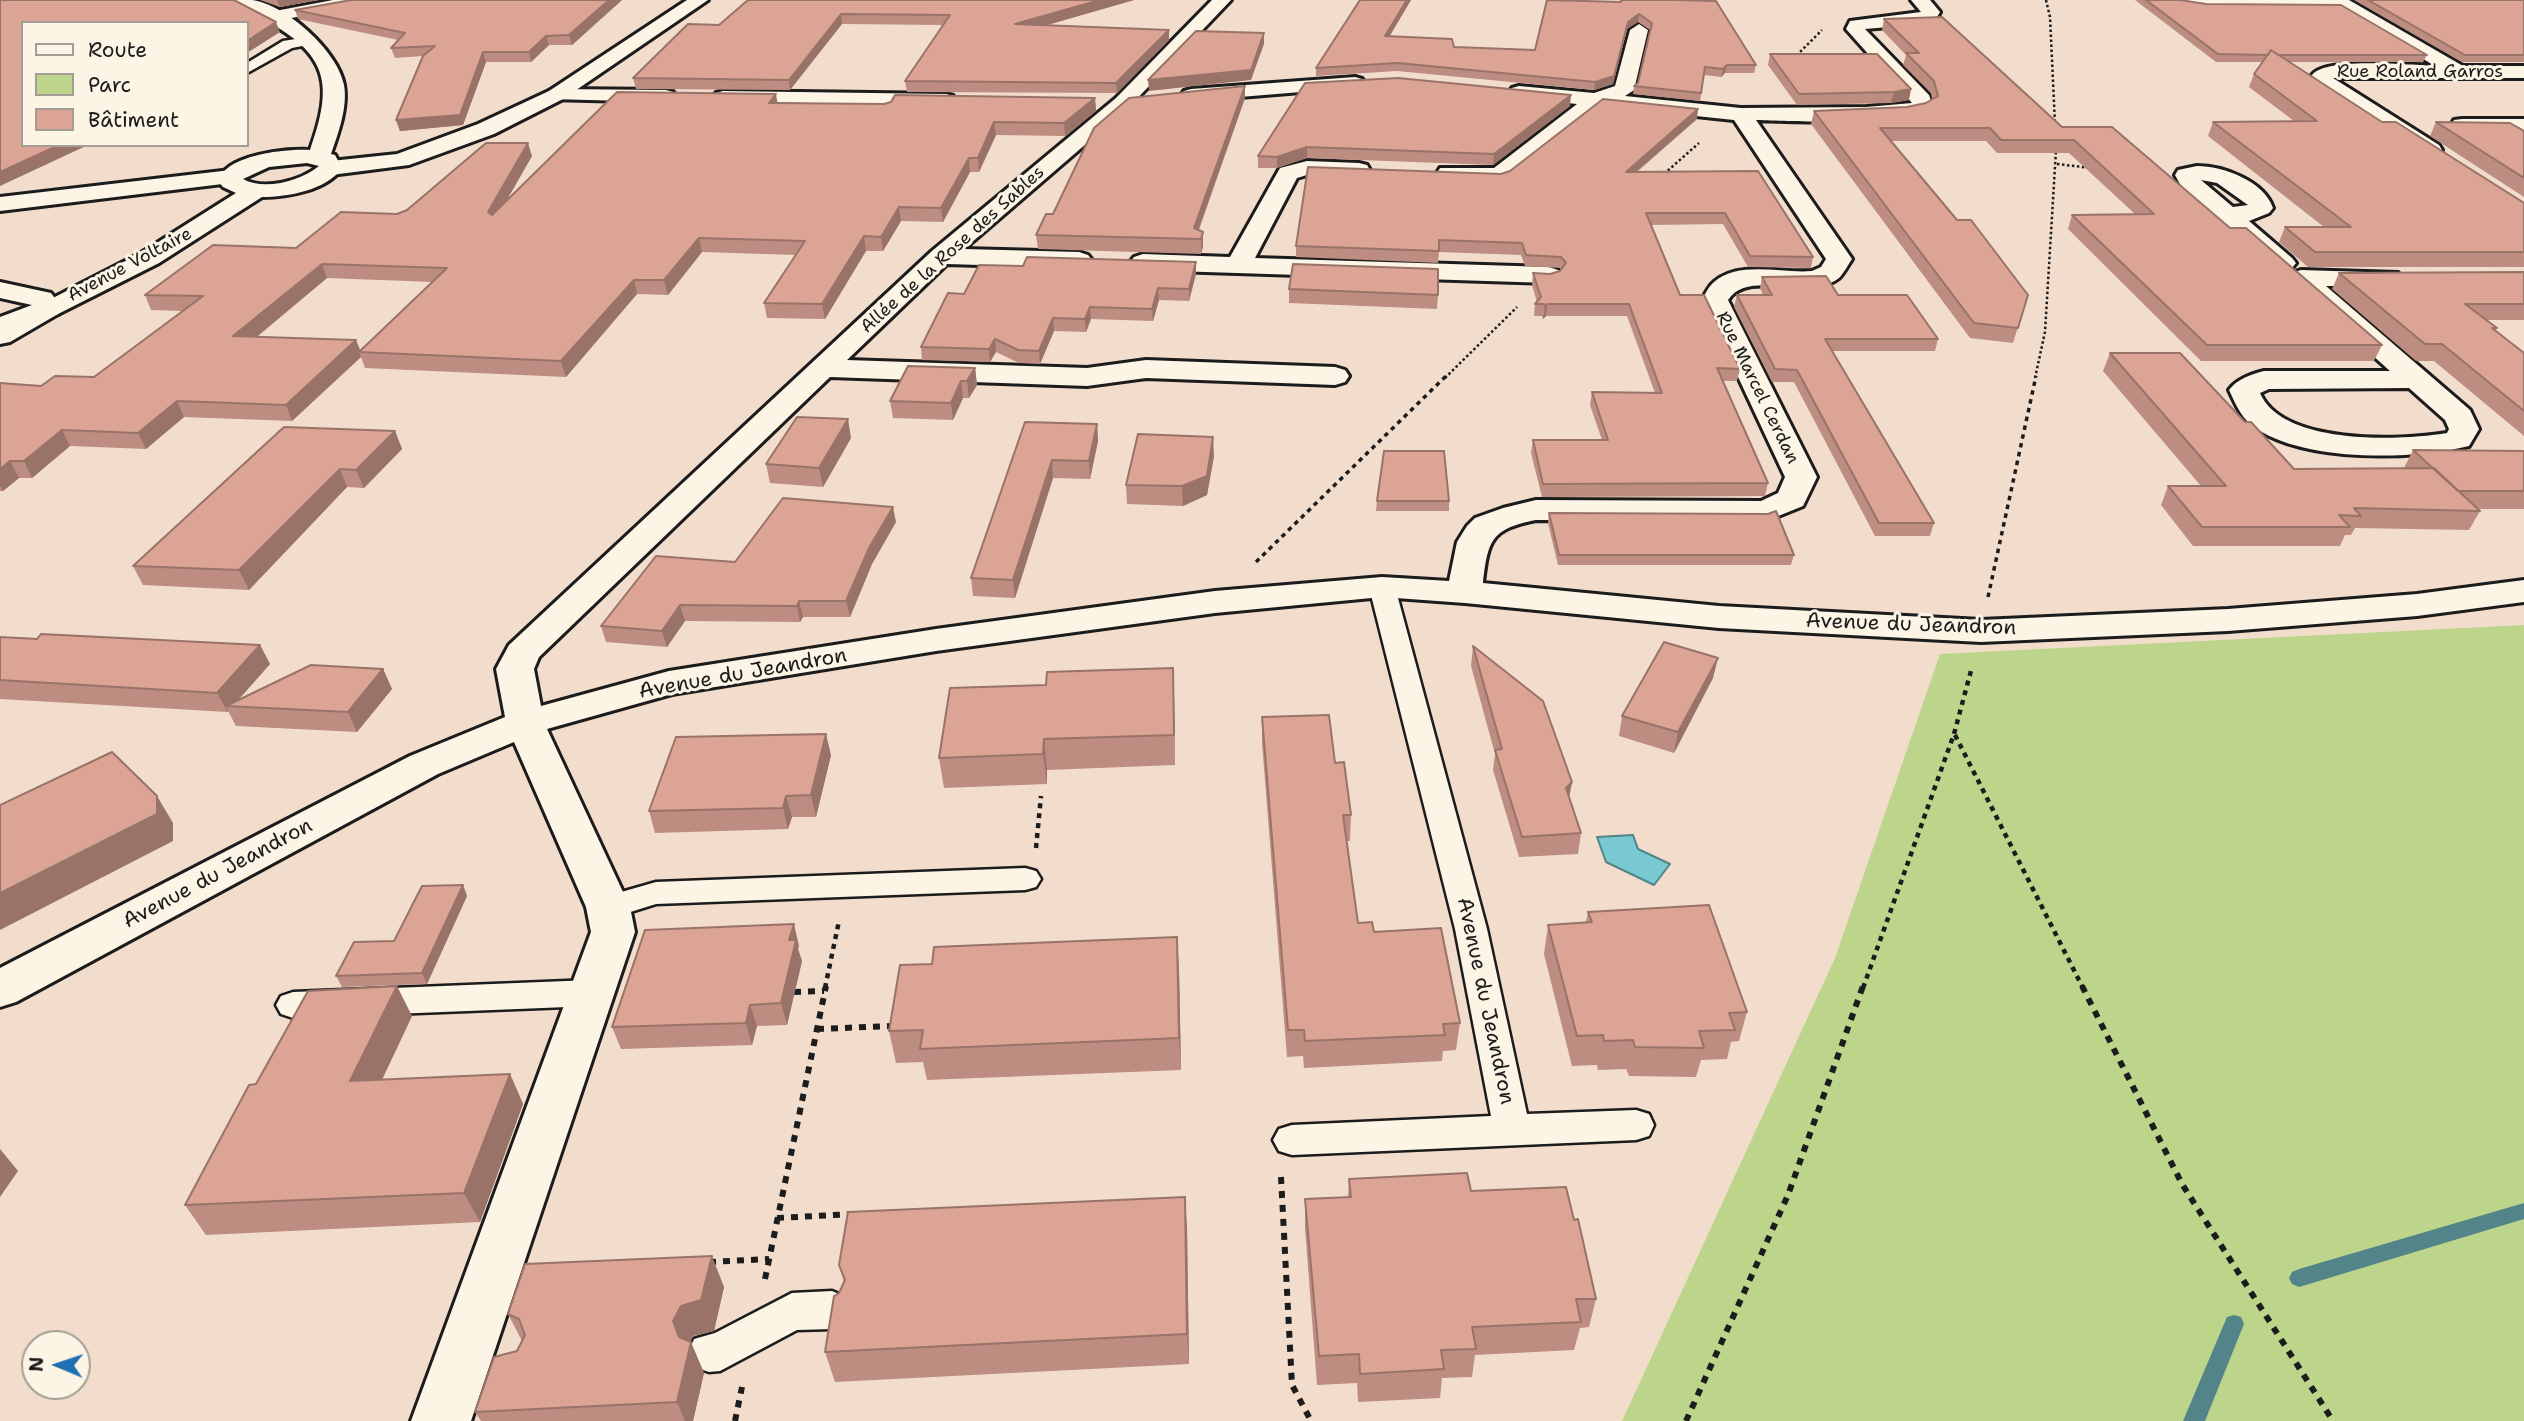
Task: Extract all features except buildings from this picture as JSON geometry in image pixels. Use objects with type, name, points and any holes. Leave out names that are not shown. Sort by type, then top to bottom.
[{"type":"street","points":[[231,177],[235,186],[258,190],[305,183],[317,178],[325,163],[335,85],[331,74],[308,41],[275,16],[239,0]]},
{"type":"street","points":[[275,16],[363,0]]},
{"type":"street","points":[[277,158],[325,163],[378,164],[426,153],[486,129],[556,94],[699,0]]},
{"type":"street","name":"Allée de la Rose des Sables","points":[[608,907],[525,723],[515,669],[522,653],[941,256],[1123,102],[1222,0]]},
{"type":"street","points":[[1503,90],[1741,114],[1891,113],[1919,109],[1923,106],[1922,99],[1855,29],[1864,22],[1912,20],[1930,15],[1931,12],[1920,0]]},
{"type":"street","points":[[2182,0],[2204,3],[2339,2],[2458,71]]},
{"type":"street","points":[[1431,172],[1499,175],[1597,99],[1624,90],[1639,30]]},
{"type":"street","name":"Rue Roland Garros","points":[[2448,161],[2323,81],[2322,75],[2333,71],[2524,72]]},
{"type":"street","points":[[1098,102],[1370,82]]},
{"type":"street","points":[[556,94],[962,100]]},
{"type":"street","name":"Rue Marcel Cerdan","points":[[1465,592],[1473,539],[1487,524],[1510,515],[1535,510],[1766,511],[1791,499],[1801,477],[1715,300],[1719,290],[1730,282],[1755,278],[1818,278],[1831,272],[1839,259],[1741,114]]},
{"type":"street","points":[[0,204],[231,177],[248,166],[277,158],[305,141],[329,117]]},
{"type":"street","points":[[2394,125],[2524,125]]},
{"type":"street","points":[[1238,265],[1289,173],[1307,168],[1376,170]]},
{"type":"street","name":"Avenue Voltaire","points":[[0,336],[49,308],[150,258],[258,190]]},
{"type":"street","points":[[2228,214],[2417,379],[2459,416],[2464,429],[2458,440],[2441,445],[2339,445],[2307,439],[2280,429],[2258,416],[2247,403],[2244,390],[2264,380],[2417,379]]},
{"type":"street","points":[[941,256],[1549,275]]},
{"type":"street","points":[[2301,278],[2412,278]]},
{"type":"street","points":[[0,290],[42,299],[49,308],[0,326]]},
{"type":"street","points":[[822,368],[1087,377],[1146,369],[1335,376]]},
{"type":"street","name":"Avenue du Jeandron","points":[[0,989],[424,765],[525,723],[669,683],[936,640],[1215,602],[1382,587],[1465,592],[1719,617],[1981,631],[2228,621],[2417,605],[2524,591]]},
{"type":"street","points":[[441,1421],[478,1367],[613,932],[608,907]]},
{"type":"lane","points":[[248,68],[288,44],[308,41]]},
{"type":"lane","name":"Avenue du Jeandron","points":[[1382,587],[1471,929],[1512,1130]]},
{"type":"lane","points":[[608,907],[656,892],[1024,879]]},
{"type":"lane","points":[[293,1004],[592,993]]},
{"type":"lane","points":[[1292,1140],[1636,1125]]},
{"type":"lane","points":[[709,1353],[720,1352],[792,1312],[832,1310]]},
{"type":"path","points":[[1686,1421],[1787,1195],[1954,734],[1981,631],[2045,332],[2057,164],[2050,17],[2046,0]]},
{"type":"path","points":[[2057,164],[2096,169]]},
{"type":"path","points":[[1954,734],[2182,1184],[2333,1421]]},
{"type":"path","points":[[1024,879],[1034,870],[1041,796]]},
{"type":"path","points":[[735,1421],[846,885]]},
{"type":"path","points":[[794,992],[824,991]]},
{"type":"path","points":[[817,1029],[902,1026]]},
{"type":"path","points":[[1292,1140],[1280,1166],[1292,1385],[1311,1421]]},
{"type":"path","points":[[777,1218],[859,1214]]},
{"type":"path","points":[[705,1262],[769,1259]]},
{"type":"green space","points":[[2524,625],[2524,1421],[1622,1421],[1835,958],[1940,654]]},
{"type":"water","points":[[1633,835],[1638,849],[1670,864],[1654,885],[1606,862],[1597,837]]},
{"type":"waterway","points":[[2299,1278],[2524,1211]]},
{"type":"waterway","points":[[2194,1421],[2234,1324]]}]
